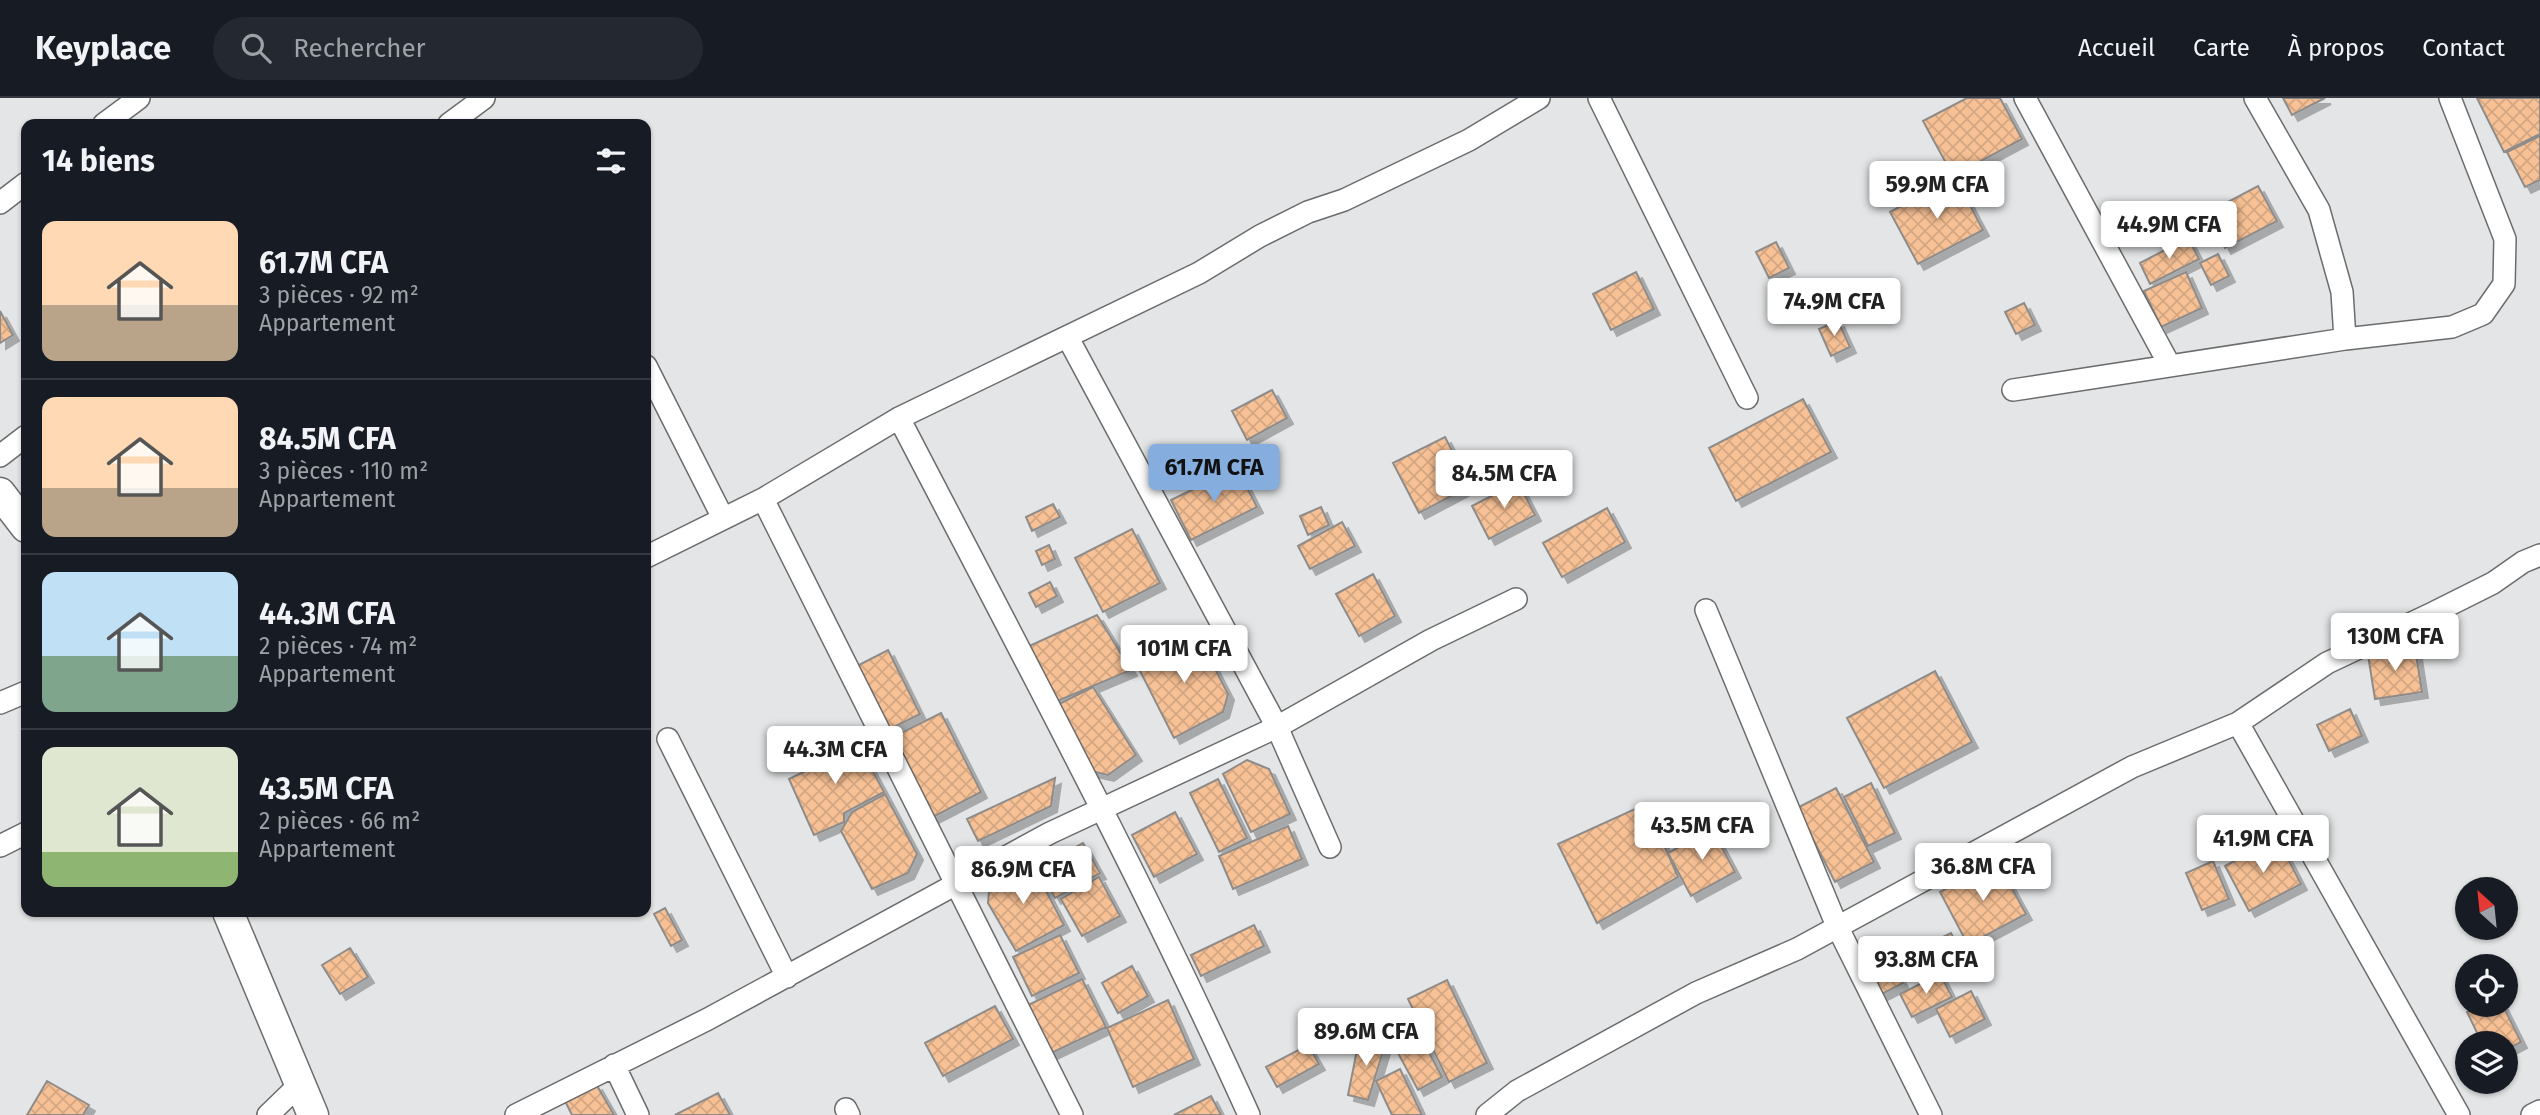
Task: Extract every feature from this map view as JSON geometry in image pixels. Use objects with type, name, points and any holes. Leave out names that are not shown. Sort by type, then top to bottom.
[{"type":"main road","points":[[0,493],[21,520]]},
{"type":"main road","points":[[230,917],[313,1115]]},
{"type":"street","points":[[111,119],[139,98]]},
{"type":"street","points":[[456,119],[484,98]]},
{"type":"street","points":[[651,554],[763,499],[899,418],[1199,273],[1260,236],[1308,212],[1344,200],[1469,140],[1539,98]]},
{"type":"street","points":[[1599,98],[1747,398]]},
{"type":"street","points":[[2025,98],[2169,364]]},
{"type":"street","points":[[2255,98],[2319,210],[2342,292],[2344,339]]},
{"type":"street","points":[[2013,390],[2169,364],[2344,339],[2452,327],[2483,314],[2504,284],[2505,239],[2450,98]]},
{"type":"street","points":[[0,203],[21,187]]},
{"type":"street","points":[[1068,338],[1277,727],[1329,847]]},
{"type":"street","points":[[651,376],[723,518]]},
{"type":"street","points":[[899,418],[1101,808],[1206,1019],[1249,1115]]},
{"type":"street","points":[[0,456],[21,440]]},
{"type":"street","points":[[763,499],[1072,1115]]},
{"type":"street","points":[[1487,1115],[1517,1091],[1696,993],[1797,948],[2132,767],[2238,723],[2327,663],[2446,607],[2493,583],[2523,562],[2540,555]]},
{"type":"street","points":[[516,1115],[708,1019],[956,883],[1101,808],[1277,727],[1431,640],[1516,599]]},
{"type":"street","points":[[1706,610],[1837,926],[1931,1115]]},
{"type":"street","points":[[0,704],[21,694]]},
{"type":"street","points":[[2238,723],[2459,1115]]},
{"type":"street","points":[[668,739],[787,977]]},
{"type":"street","points":[[0,846],[21,835]]},
{"type":"street","points":[[614,1066],[638,1115]]},
{"type":"street","points":[[268,1115],[299,1085]]},
{"type":"street","points":[[2532,1115],[2540,1111]]},
{"type":"building","points":[[1967,98],[2000,98],[2022,139],[1953,176],[1923,121]]},
{"type":"building","points":[[2283,98],[2325,98],[2292,115]]},
{"type":"building","points":[[2477,98],[2540,98],[2540,134],[2504,152]]},
{"type":"building","points":[[2540,136],[2540,180],[2525,187],[2507,152]]},
{"type":"building","points":[[1955,177],[1983,230],[1918,264],[1890,212]]},
{"type":"building","points":[[2258,186],[2277,221],[2225,248],[2207,213]]},
{"type":"building","points":[[2188,238],[2199,259],[2150,284],[2140,263]]},
{"type":"building","points":[[1776,242],[1789,268],[1769,278],[1756,252]]},
{"type":"building","points":[[2218,254],[2229,276],[2211,285],[2200,263]]},
{"type":"building","points":[[1636,272],[1654,309],[1611,330],[1593,294]]},
{"type":"building","points":[[2186,272],[2202,308],[2161,327],[2144,291]]},
{"type":"building","points":[[2024,303],[2035,325],[2016,334],[2005,312]]},
{"type":"building","points":[[0,311],[13,335],[0,343]]},
{"type":"building","points":[[1838,321],[1850,347],[1831,356],[1819,329]]},
{"type":"building","points":[[1272,390],[1287,418],[1247,440],[1232,411]]},
{"type":"building","points":[[1803,399],[1831,452],[1736,501],[1709,448]]},
{"type":"building","points":[[1445,437],[1470,486],[1419,513],[1393,463]]},
{"type":"building","points":[[1237,468],[1257,507],[1191,540],[1171,500]]},
{"type":"building","points":[[1518,482],[1535,515],[1489,539],[1472,506]]},
{"type":"building","points":[[1053,504],[1060,517],[1032,531],[1026,517]]},
{"type":"building","points":[[1321,507],[1329,525],[1308,535],[1300,516]]},
{"type":"building","points":[[1607,508],[1625,542],[1562,577],[1543,543]]},
{"type":"building","points":[[1342,522],[1355,546],[1310,569],[1298,546]]},
{"type":"building","points":[[1132,529],[1160,583],[1103,612],[1075,558]]},
{"type":"building","points":[[1049,545],[1055,559],[1042,565],[1036,551]]},
{"type":"building","points":[[1373,574],[1395,616],[1359,636],[1336,594]]},
{"type":"building","points":[[1050,582],[1057,596],[1036,607],[1029,593]]},
{"type":"building","points":[[1097,615],[1131,670],[1055,702],[1025,648]]},
{"type":"building","points":[[1196,632],[1228,694],[1223,712],[1174,738],[1136,663]]},
{"type":"building","points":[[2415,647],[2422,692],[2375,699],[2368,655]]},
{"type":"building","points":[[888,650],[920,714],[888,730],[857,666]]},
{"type":"building","points":[[1935,671],[1972,742],[1884,788],[1847,718]]},
{"type":"building","points":[[1093,687],[1136,755],[1108,775],[1091,771],[1053,707]]},
{"type":"building","points":[[2350,709],[2362,736],[2329,751],[2317,725]]},
{"type":"building","points":[[941,713],[981,792],[933,817],[893,737]]},
{"type":"building","points":[[854,737],[884,792],[844,813],[844,822],[814,835],[789,779],[818,765],[816,757]]},
{"type":"building","points":[[1247,760],[1269,769],[1290,814],[1251,832],[1223,774]]},
{"type":"building","points":[[1055,778],[1051,806],[978,841],[967,819]]},
{"type":"building","points":[[1218,779],[1247,838],[1219,852],[1190,793]]},
{"type":"building","points":[[1871,783],[1895,833],[1868,846],[1844,797]]},
{"type":"building","points":[[1836,788],[1874,862],[1835,882],[1797,808]]},
{"type":"building","points":[[885,794],[917,854],[908,873],[872,889],[841,831],[852,812]]},
{"type":"building","points":[[1646,804],[1678,877],[1597,923],[1558,844]]},
{"type":"building","points":[[1175,812],[1197,854],[1154,877],[1132,835]]},
{"type":"building","points":[[1288,826],[1302,859],[1233,889],[1219,856]]},
{"type":"building","points":[[1712,829],[1735,872],[1691,896],[1668,853]]},
{"type":"building","points":[[2277,838],[2301,884],[2249,911],[2225,866]]},
{"type":"building","points":[[1083,843],[1100,873],[1055,898],[1038,867]]},
{"type":"building","points":[[1029,859],[1064,925],[1016,951],[988,903],[990,880]]},
{"type":"building","points":[[1997,861],[2026,914],[1968,945],[1940,892]]},
{"type":"building","points":[[2213,861],[2229,899],[2202,910],[2186,873]]},
{"type":"building","points":[[1099,877],[1120,916],[1082,936],[1061,899]]},
{"type":"building","points":[[665,908],[682,940],[671,946],[654,914]]},
{"type":"building","points":[[1254,925],[1264,946],[1201,976],[1191,955]]},
{"type":"building","points":[[1951,933],[1965,961],[1927,979],[1913,951]]},
{"type":"building","points":[[1060,935],[1079,973],[1032,996],[1013,957]]},
{"type":"building","points":[[350,948],[368,977],[340,994],[322,965]]},
{"type":"building","points":[[1893,965],[1903,983],[1880,995],[1870,978]]},
{"type":"building","points":[[1132,966],[1148,996],[1118,1013],[1102,983]]},
{"type":"building","points":[[1940,974],[1952,997],[1912,1017],[1900,994]]},
{"type":"building","points":[[1082,979],[1106,1027],[1045,1056],[1022,1008]]},
{"type":"building","points":[[1447,980],[1487,1063],[1449,1082],[1408,999]]},
{"type":"building","points":[[1971,991],[1985,1019],[1950,1037],[1936,1009]]},
{"type":"building","points":[[1168,1000],[1194,1059],[1133,1087],[1107,1028]]},
{"type":"building","points":[[995,1006],[1013,1039],[943,1076],[925,1043]]},
{"type":"building","points":[[2469,1017],[2508,1017],[2516,1031],[2476,1031]]},
{"type":"building","points":[[1417,1030],[1442,1077],[1418,1090],[1392,1042]]},
{"type":"building","points":[[1388,1035],[1368,1100],[1348,1095],[1358,1045]]},
{"type":"building","points":[[1308,1045],[1319,1064],[1277,1087],[1266,1067]]},
{"type":"building","points":[[1400,1069],[1422,1115],[1392,1115],[1376,1081]]},
{"type":"building","points":[[47,1081],[89,1105],[83,1115],[27,1115]]},
{"type":"building","points":[[596,1084],[614,1115],[572,1115],[565,1101]]},
{"type":"building","points":[[718,1093],[730,1115],[675,1115]]},
{"type":"building","points":[[1211,1096],[1221,1115],[1174,1115]]}]
